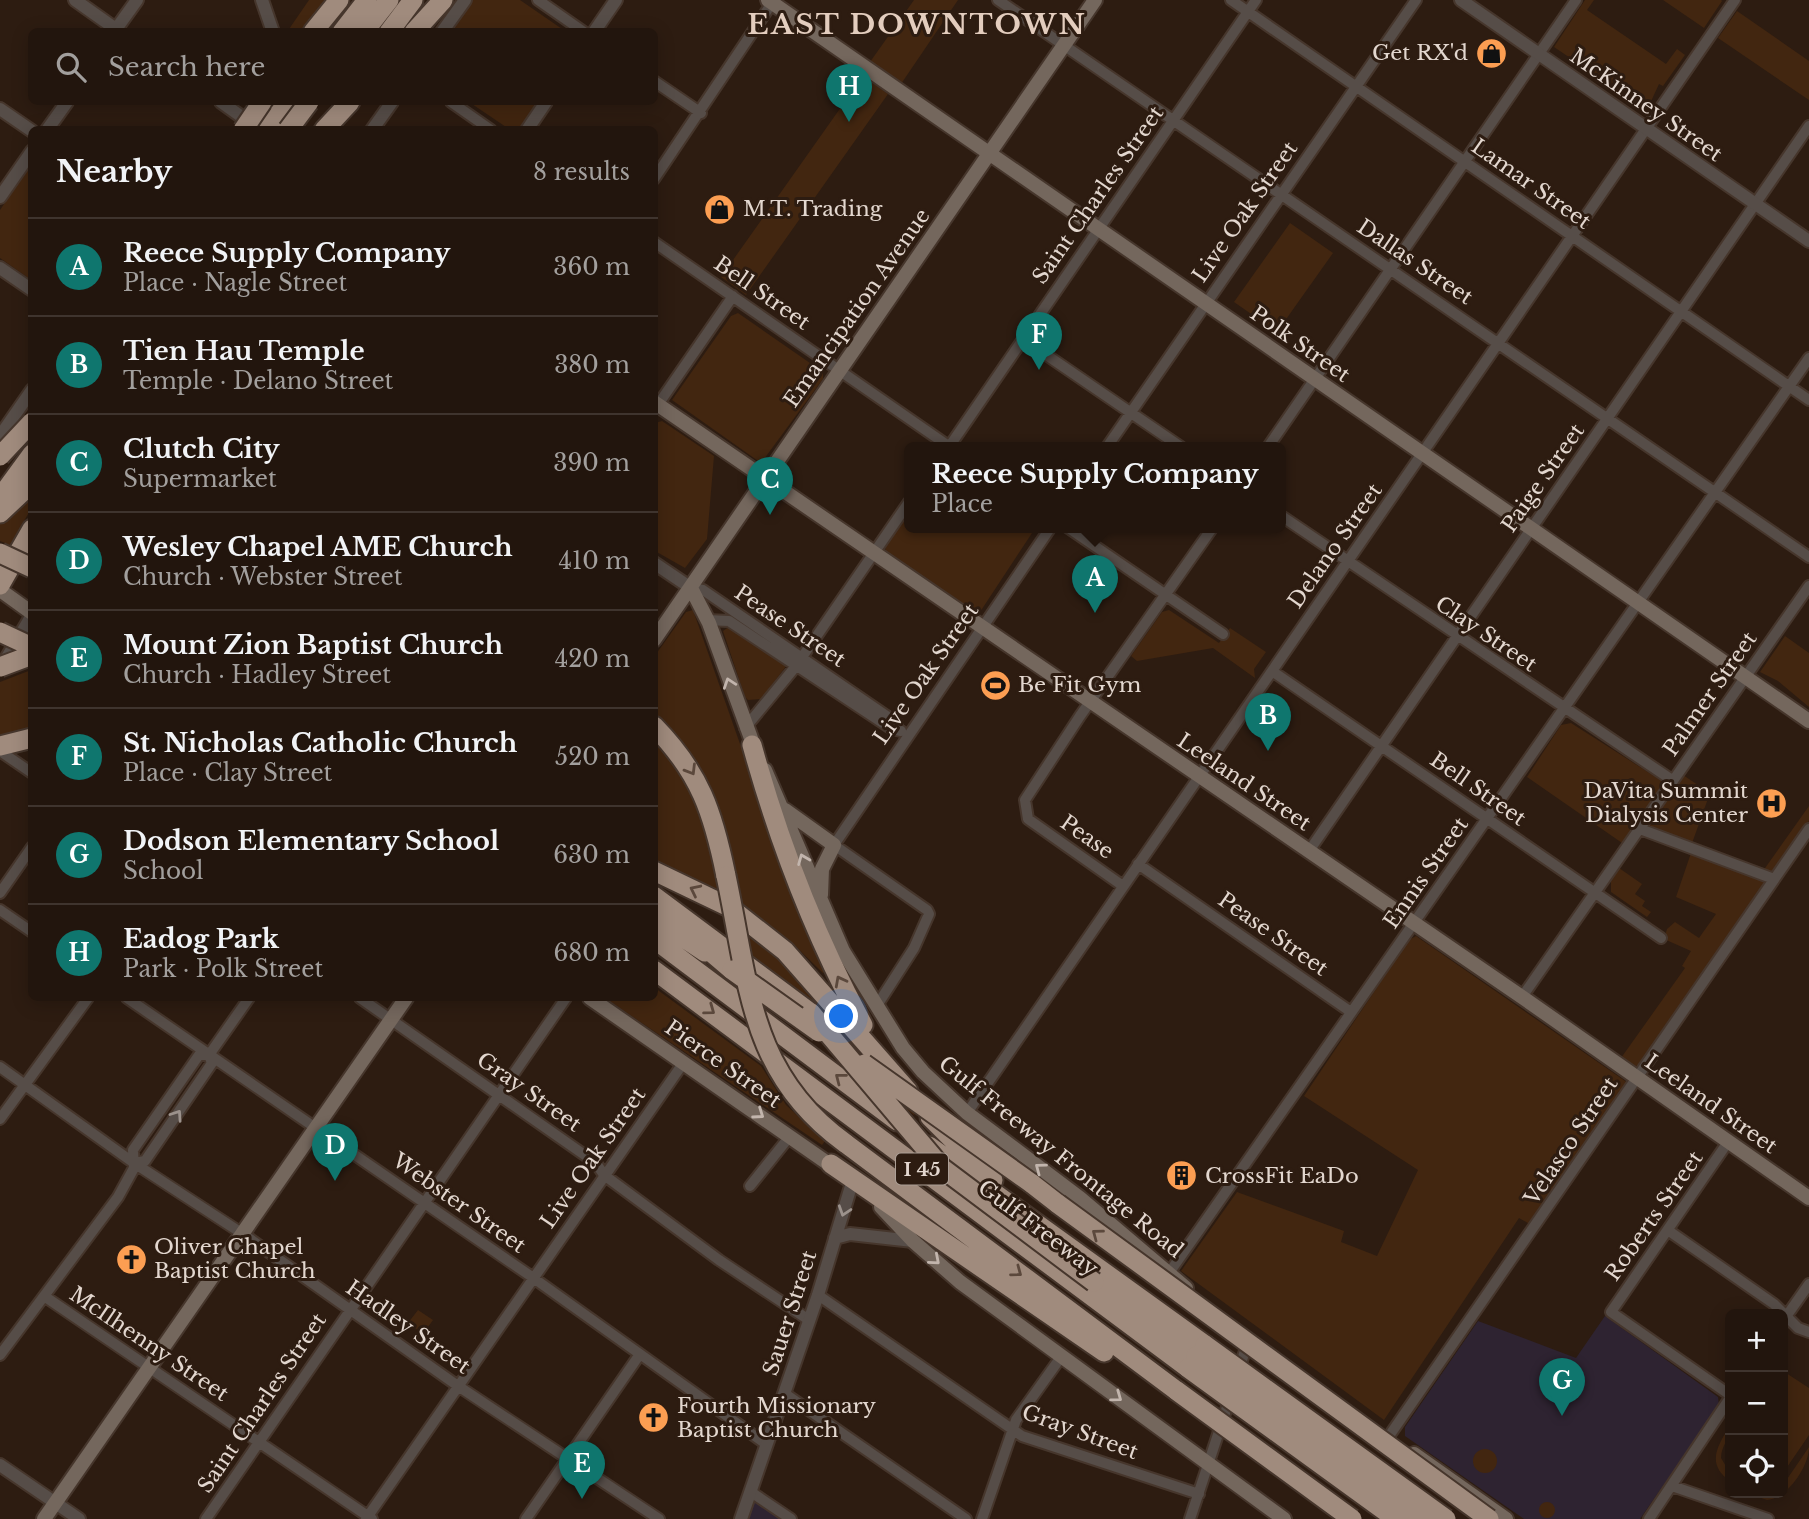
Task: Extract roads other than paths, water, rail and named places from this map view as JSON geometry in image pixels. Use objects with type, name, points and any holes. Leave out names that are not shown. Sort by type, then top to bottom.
[{"type":"highway","points":[[316,28],[339,0]]},
{"type":"highway","points":[[345,28],[367,0]]},
{"type":"highway","points":[[367,28],[389,0]]},
{"type":"highway","points":[[392,28],[413,0]]},
{"type":"highway","points":[[418,28],[443,0]]},
{"type":"highway","points":[[244,124],[260,105]]},
{"type":"highway","points":[[269,126],[286,105]]},
{"type":"highway","points":[[291,126],[307,105]]},
{"type":"highway","points":[[319,126],[335,105]]},
{"type":"highway","points":[[328,126],[346,105]]},
{"type":"highway","points":[[0,456],[28,426]]},
{"type":"highway","points":[[0,498],[28,458]]},
{"type":"highway","points":[[0,513],[28,487]]},
{"type":"highway","points":[[0,588],[28,536]]},
{"type":"highway","points":[[0,553],[28,566]]},
{"type":"highway","points":[[0,632],[28,645]]},
{"type":"highway","points":[[0,668],[28,657]]},
{"type":"highway","points":[[658,730],[680,752],[705,795],[726,876],[759,1030],[769,1057],[797,1101],[845,1143],[1173,1395]]},
{"type":"highway","points":[[748,736],[768,804],[821,944],[884,1063]]},
{"type":"highway","points":[[0,749],[28,739]]},
{"type":"highway","points":[[658,873],[729,907],[770,937],[816,983],[955,1144],[1033,1220]]},
{"type":"highway","name":"Gulf Freeway","points":[[658,899],[811,1013],[942,1168],[1420,1519]]},
{"type":"highway","points":[[658,909],[732,970]]},
{"type":"highway","points":[[658,921],[732,970],[1031,1183],[1495,1517]]},
{"type":"highway","name":"Gulf Freeway","points":[[658,942],[947,1160],[1033,1220],[1396,1519]]},
{"type":"highway","name":"Gulf Freeway","points":[[658,973],[1197,1356],[1446,1519]]},
{"type":"highway","points":[[831,1164],[1351,1519]]},
{"type":"main road","name":"Emancipation Avenue","points":[[658,634],[1095,0]]},
{"type":"main road","name":"Polk Street","points":[[772,1],[1809,721]]},
{"type":"main road","name":"Leeland Street","points":[[658,406],[1309,851],[1809,1198]]},
{"type":"main road","points":[[0,588],[28,611]]},
{"type":"main road","name":"Gulf Freeway Frontage Road","points":[[691,588],[707,620],[748,736],[783,810],[823,909],[876,1007],[923,1072],[967,1113],[1080,1198],[1248,1341],[1387,1439],[1448,1475],[1495,1517]]},
{"type":"main road","points":[[783,810],[834,845],[820,882],[823,909]]},
{"type":"main road","points":[[44,1519],[151,1369],[404,1001]]},
{"type":"main road","name":"Pierce Street","points":[[594,1001],[831,1164]]},
{"type":"main road","points":[[831,1164],[887,1211],[913,1241],[960,1282],[1284,1519]]},
{"type":"street","points":[[75,0],[113,28]]},
{"type":"street","points":[[119,28],[137,0]]},
{"type":"street","points":[[262,0],[272,28]]},
{"type":"street","points":[[445,28],[465,0]]},
{"type":"street","points":[[538,0],[578,28]]},
{"type":"street","points":[[597,28],[616,0]]},
{"type":"street","name":"Dallas Street","points":[[998,0],[1809,557]]},
{"type":"street","name":"Lamar Street","points":[[1231,0],[1809,400]]},
{"type":"street","name":"Saint Charles Street","points":[[952,442],[1256,0]]},
{"type":"street","name":"Live Oak Street","points":[[1110,442],[1416,0]]},
{"type":"street","name":"McKinney Street","points":[[1461,0],[1809,241]]},
{"type":"street","points":[[1271,442],[1576,0]]},
{"type":"street","name":"Delano Street","points":[[967,1113],[1735,0]]},
{"type":"street","points":[[658,173],[701,113],[772,1]]},
{"type":"street","points":[[658,84],[701,113]]},
{"type":"street","points":[[50,126],[65,105]]},
{"type":"street","points":[[229,105],[244,124]]},
{"type":"street","points":[[294,105],[303,126]]},
{"type":"street","points":[[375,126],[390,105]]},
{"type":"street","points":[[455,105],[485,126]]},
{"type":"street","points":[[530,126],[544,105]]},
{"type":"street","points":[[0,109],[28,128]]},
{"type":"street","name":"Paige Street","points":[[1309,851],[1809,126]]},
{"type":"street","points":[[0,197],[28,157]]},
{"type":"street","name":"Bell Street","points":[[658,245],[943,442]]},
{"type":"street","points":[[0,268],[28,287]]},
{"type":"street","points":[[658,402],[733,296]]},
{"type":"street","points":[[1023,339],[1174,442]]},
{"type":"street","name":"Ennis Street","points":[[1169,1273],[1809,358]]},
{"type":"street","points":[[28,396],[4,433],[28,449]]},
{"type":"street","points":[[748,736],[904,509]]},
{"type":"street","name":"Clay Street","points":[[1286,519],[1564,710],[1672,780]]},
{"type":"street","name":"Live Oak Street","points":[[834,845],[902,732],[982,628],[1047,533]]},
{"type":"street","points":[[1076,533],[1223,634]]},
{"type":"street","points":[[1090,702],[1209,533]]},
{"type":"street","name":"Pease Street","points":[[658,566],[691,588],[703,590],[799,662]]},
{"type":"street","name":"Palmer Street","points":[[1522,998],[1809,586]]},
{"type":"street","name":"Pease Street","points":[[707,620],[729,621],[897,723],[902,732]]},
{"type":"street","points":[[0,668],[28,621]]},
{"type":"street","name":"Bell Street","points":[[1272,671],[1661,938]]},
{"type":"street","name":"Pease","points":[[1090,702],[1028,792],[1025,808],[1028,819],[1123,886]]},
{"type":"street","points":[[0,749],[28,770]]},
{"type":"street","name":"Velasco Street","points":[[1387,1439],[1809,828]]},
{"type":"street","points":[[1640,829],[1774,879]]},
{"type":"street","points":[[834,845],[929,914],[914,947],[876,1007]]},
{"type":"street","points":[[0,893],[28,853]]},
{"type":"street","name":"Pease Street","points":[[1138,864],[1352,1012]]},
{"type":"street","points":[[0,910],[28,929]]},
{"type":"street","points":[[0,1119],[86,1001]]},
{"type":"street","name":"Webster Street","points":[[131,1001],[532,1277],[766,1444]]},
{"type":"street","points":[[0,1355],[118,1197],[134,1168],[133,1150],[199,1055],[209,1055],[247,1001]]},
{"type":"street","name":"Gray Street","points":[[363,1001],[596,1163],[604,1175],[719,1260],[809,1320]]},
{"type":"street","name":"Saint Charles Street","points":[[206,1519],[564,1001]]},
{"type":"street","name":"Live Oak Street","points":[[369,1518],[532,1277],[684,1062]]},
{"type":"street","name":"Hadley Street","points":[[0,1067],[134,1163],[350,1308],[458,1386],[659,1519]]},
{"type":"street","points":[[750,1186],[790,1136]]},
{"type":"street","name":"Roberts Street","points":[[1725,1392],[1611,1312],[1728,1142]]},
{"type":"street","name":"Sauer Street","points":[[741,1519],[818,1295],[852,1183]]},
{"type":"street","points":[[1669,1231],[1771,1309]]},
{"type":"street","name":"Sauer Street","points":[[835,1238],[850,1234],[913,1241]]},
{"type":"street","points":[[1788,1313],[1809,1284]]},
{"type":"street","name":"Gray Street","points":[[818,1295],[1012,1430],[1199,1494]]},
{"type":"street","name":"McIlhenny Street","points":[[44,1296],[369,1518]]},
{"type":"street","points":[[1788,1322],[1809,1332]]},
{"type":"street","points":[[1190,1519],[1248,1341]]},
{"type":"street","points":[[526,1519],[640,1354]]},
{"type":"street","points":[[982,1519],[1012,1430],[1061,1357]]},
{"type":"street","points":[[784,1393],[966,1519]]},
{"type":"street","points":[[1649,1519],[1725,1404]]},
{"type":"street","points":[[0,1465],[79,1519]]},
{"type":"street","points":[[1672,1486],[1768,1519]]},
{"type":"street","points":[[751,1492],[791,1519]]},
{"type":"place","name":"Get RX'd","points":[[1491,53]]},
{"type":"place","name":"Eadog Park","points":[[849,122]]},
{"type":"place","name":"M.T. Trading","points":[[720,209]]},
{"type":"place","name":"St. Nicholas Catholic Church","points":[[1039,370]]},
{"type":"place","name":"Clutch City","points":[[770,515]]},
{"type":"place","name":"Reece Supply Company","points":[[1095,613]]},
{"type":"place","name":"Be Fit Gym","points":[[995,685]]},
{"type":"place","name":"Tien Hau Temple","points":[[1268,751]]},
{"type":"place","name":"DaVita Summit Dialysis Center","points":[[1771,803]]},
{"type":"place","name":"CrossFit EaDo","points":[[1182,1176]]},
{"type":"place","name":"Wesley Chapel AME Church","points":[[335,1181]]},
{"type":"place","name":"Oliver Chapel Baptist Church","points":[[131,1259]]},
{"type":"place","name":"Dodson Elementary School","points":[[1562,1416]]},
{"type":"place","name":"Fourth Missionary Baptist Church","points":[[654,1418]]},
{"type":"place","name":"Mount Zion Baptist Church","points":[[582,1499]]},
{"type":"district","name":"EAST DOWNTOWN","points":[[917,24]]}]
